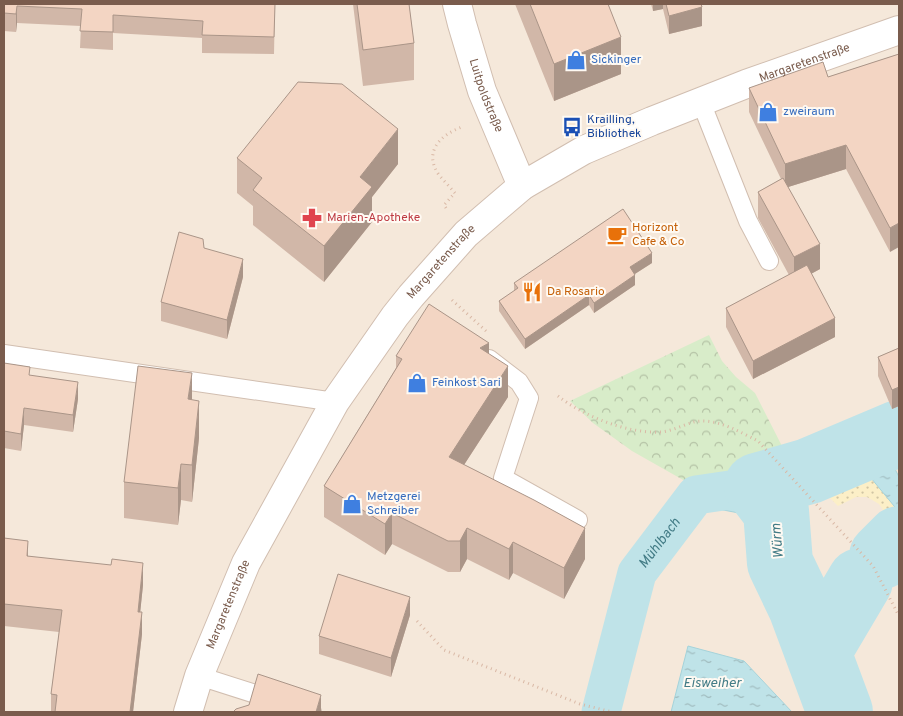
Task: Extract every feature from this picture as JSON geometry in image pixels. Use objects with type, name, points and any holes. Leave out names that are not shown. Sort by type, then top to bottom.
[{"type":"street","name":"Luitpoldstraße","points":[[457,4],[482,91],[522,186]]},
{"type":"street","name":"Margaretenstraße","points":[[188,712],[198,676],[246,562],[335,402],[395,316],[419,302],[466,234],[522,186],[584,150],[746,84],[899,30]]},
{"type":"lane","points":[[701,102],[748,221],[769,260]]},
{"type":"lane","points":[[480,352],[519,382],[529,398],[503,478],[578,520]]},
{"type":"lane","points":[[4,354],[335,402]]},
{"type":"lane","points":[[198,676],[312,712]]},
{"type":"path","points":[[464,126],[452,130],[437,142],[432,158],[438,173],[455,193],[444,205],[466,234]]},
{"type":"path","points":[[568,404],[599,420],[637,431],[662,432],[696,422],[720,423],[740,431],[758,442],[873,566],[899,616]]},
{"type":"path","points":[[417,621],[444,650],[580,704],[612,712]]},
{"type":"shaded area","points":[[4,4],[899,4],[899,712],[4,712]]},
{"type":"green space","points":[[709,335],[722,361],[736,377],[755,393],[785,452],[692,485],[632,451],[593,423],[570,401]]},
{"type":"sand","points":[[871,478],[899,512],[899,539],[882,556],[877,552],[894,535],[892,523],[879,504],[867,497],[856,497],[838,506],[827,495]]},
{"type":"water","points":[[899,418],[899,463],[894,467],[899,477],[899,512],[871,478],[827,495],[798,510],[806,549],[823,581],[806,596],[780,604],[755,552],[744,514],[713,508],[705,486],[725,473],[770,463],[867,423],[887,422]]},
{"type":"water","name":"Eisweiher","points":[[688,646],[744,661],[792,712],[671,712]]},
{"type":"building","points":[[4,4],[275,4],[274,37],[202,35],[203,21],[113,15],[113,32],[80,31],[82,9],[17,6],[16,14],[4,13]]},
{"type":"building","points":[[357,4],[409,4],[414,43],[363,50]]},
{"type":"building","points":[[530,4],[608,4],[621,37],[554,64]]},
{"type":"building","points":[[666,4],[701,4],[702,7],[669,16]]},
{"type":"building","points":[[899,54],[899,223],[890,228],[846,145],[785,164],[749,88],[823,62],[828,77]]},
{"type":"building","points":[[298,82],[342,84],[398,129],[360,177],[372,187],[324,246],[253,190],[262,178],[237,158]]},
{"type":"building","points":[[783,178],[820,244],[794,257],[758,192]]},
{"type":"building","points":[[623,209],[652,253],[630,267],[635,275],[594,303],[589,295],[525,339],[499,301],[518,288],[514,283]]},
{"type":"building","points":[[179,232],[203,239],[204,248],[243,259],[227,320],[161,302]]},
{"type":"building","points":[[807,265],[835,318],[753,361],[726,308]]},
{"type":"building","points":[[429,304],[489,343],[480,348],[508,366],[449,457],[585,528],[564,568],[513,542],[509,549],[467,528],[460,541],[448,541],[392,513],[385,524],[324,486],[402,359],[396,356]]},
{"type":"building","points":[[899,348],[899,387],[892,390],[878,357]]},
{"type":"building","points":[[4,363],[30,367],[29,375],[78,382],[73,415],[24,408],[21,434],[4,431]]},
{"type":"building","points":[[138,366],[192,373],[188,399],[199,401],[192,465],[181,464],[178,488],[124,482]]},
{"type":"building","points":[[4,538],[28,541],[27,556],[111,565],[112,559],[143,563],[138,612],[142,612],[130,712],[55,712],[57,695],[51,694],[62,610],[4,604]]},
{"type":"building","points":[[338,574],[410,597],[391,658],[319,636]]},
{"type":"building","points":[[258,674],[321,695],[316,712],[233,712],[236,709],[249,705]]},
{"type":"waterway","name":"Würm","points":[[840,712],[801,607],[780,563],[776,511],[757,486],[809,471],[899,433]]},
{"type":"waterway","name":"Mühlbach","points":[[601,712],[637,573],[696,495],[757,486]]},
{"type":"waterway","points":[[882,556],[899,539]]},
{"type":"waterway","points":[[818,652],[860,581]]},
{"type":"place","name":"Sickinger","points":[[576,60]]},
{"type":"place","name":"zweiraum","points":[[768,112]]},
{"type":"place","name":"Krailling, Bibliothek","points":[[572,127]]},
{"type":"place","name":"Marien-Apotheke","points":[[312,218]]},
{"type":"place","name":"Horizont Cafe & Co","points":[[617,235]]},
{"type":"place","name":"Da Rosario","points":[[532,292]]},
{"type":"place","name":"Feinkost Sari","points":[[417,383]]},
{"type":"place","name":"Metzgerei Schreiber","points":[[352,504]]}]
